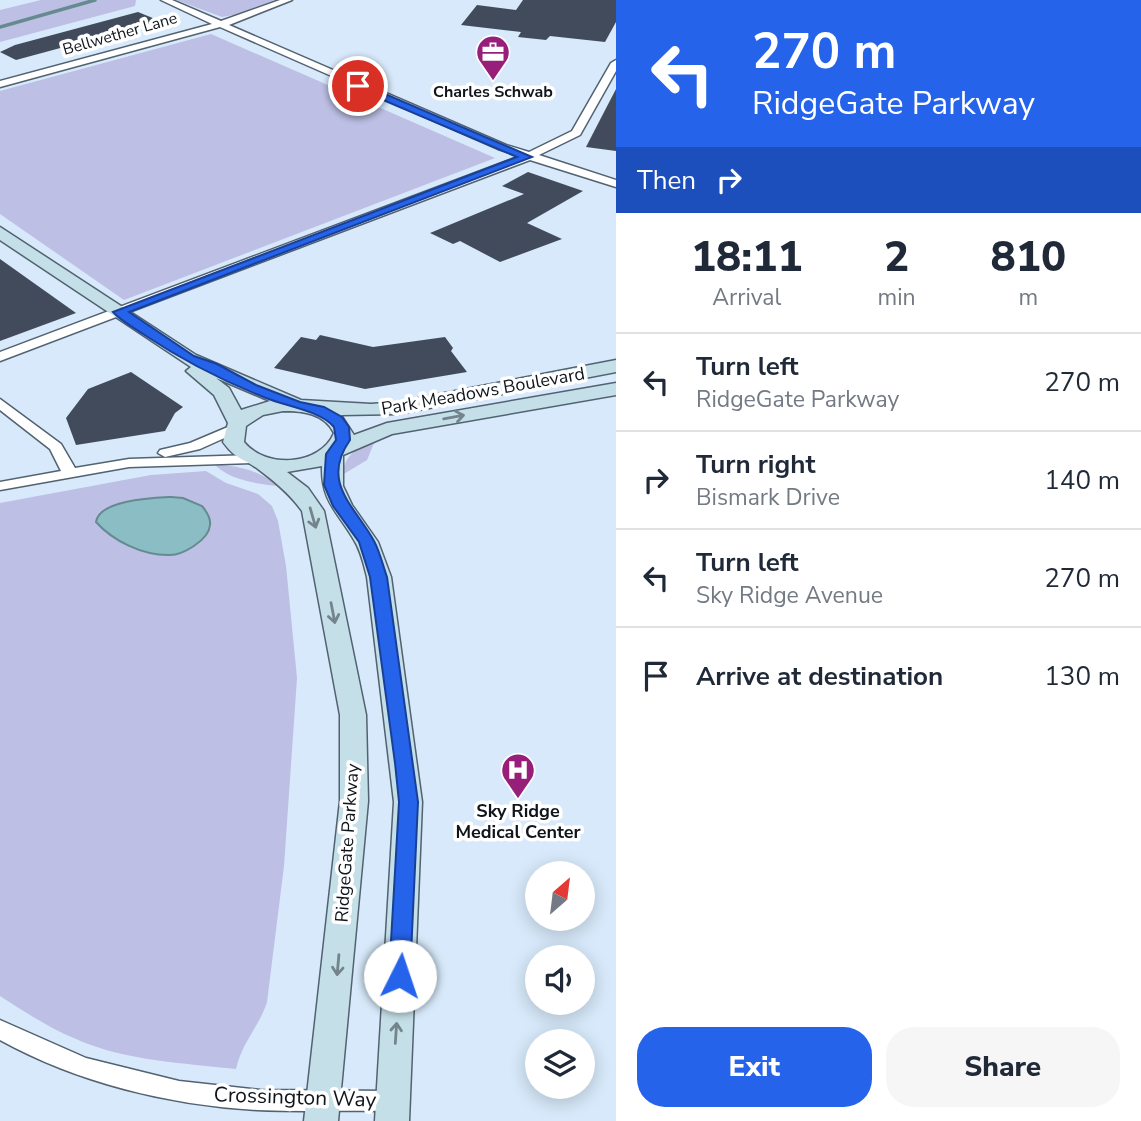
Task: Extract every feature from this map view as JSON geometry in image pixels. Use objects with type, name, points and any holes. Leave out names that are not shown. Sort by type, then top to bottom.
[{"type":"main road","name":"RidgeGate Parkway","points":[[0,232],[189,359],[337,420],[344,433],[336,450],[332,485],[341,506],[367,542],[379,577],[408,802],[392,1111]]},
{"type":"main road","name":"RidgeGate Parkway","points":[[189,359],[197,372],[222,392],[236,426],[233,440],[237,447],[300,493],[313,511],[353,715],[354,801],[323,1110]]},
{"type":"main road","name":"Park Meadows Boulevard","points":[[302,406],[371,411],[398,408],[616,366]]},
{"type":"main road","name":"Park Meadows Boulevard","points":[[336,450],[387,429],[616,389]]},
{"type":"main road","points":[[236,426],[259,410],[302,406]]},
{"type":"main road","points":[[258,461],[301,466],[336,450]]},
{"type":"street","points":[[165,0],[527,157],[616,184]]},
{"type":"street","name":"Bellwether Lane","points":[[0,84],[261,12],[288,0]]},
{"type":"street","points":[[0,357],[527,157],[576,133],[616,63]]},
{"type":"street","points":[[0,403],[56,447],[70,473]]},
{"type":"street","points":[[0,486],[129,463],[195,446],[236,426]]},
{"type":"street","points":[[129,463],[258,461]]},
{"type":"street","name":"Crossington Way","points":[[0,1029],[65,1060],[137,1081],[323,1110],[392,1111]]},
{"type":"shaded area","points":[[41,0],[136,0],[135,6],[0,42],[0,10]]},
{"type":"shaded area","points":[[176,0],[275,0],[239,14],[222,17]]},
{"type":"shaded area","points":[[211,34],[495,158],[124,300],[0,214],[0,91]]},
{"type":"shaded area","points":[[376,438],[367,460],[342,475],[343,468],[353,452]]},
{"type":"shaded area","points":[[214,464],[248,470],[278,486],[235,477]]},
{"type":"shaded area","points":[[206,471],[226,483],[258,494],[272,506],[278,521],[286,566],[297,678],[284,866],[267,1002],[242,1051],[236,1069],[155,1060],[114,1052],[56,1030],[0,996],[0,503],[151,475]]},
{"type":"shaded area","points":[[171,497],[183,498],[202,506],[210,520],[208,531],[200,541],[174,555],[138,550],[111,535],[96,522],[106,509],[116,505]]},
{"type":"building","points":[[523,0],[616,0],[616,22],[605,42],[550,36],[546,40],[518,37],[521,32],[461,25],[477,5],[516,10]]},
{"type":"building","points":[[138,12],[160,21],[16,60],[0,52],[15,45]]},
{"type":"building","points":[[616,89],[616,151],[586,147],[602,116]]},
{"type":"building","points":[[528,172],[583,191],[527,223],[562,239],[500,262],[460,241],[453,244],[430,233],[524,194],[502,186]]},
{"type":"building","points":[[0,259],[76,313],[0,341]]},
{"type":"building","points":[[320,335],[373,347],[445,337],[453,348],[451,351],[467,372],[365,389],[274,368],[301,337],[316,340]]},
{"type":"building","points":[[131,372],[183,407],[175,413],[165,431],[76,445],[66,418],[88,389]]},
{"type":"waterway","points":[[0,27],[95,0]]},
{"type":"place","name":"Charles Schwab","points":[[493,82]]},
{"type":"place","name":"Sky Ridge Medical Center","points":[[518,800]]},
{"type":"route","points":[[358,86],[527,157],[120,312],[189,359],[212,367],[251,388],[296,405],[320,410],[337,420],[344,433],[340,447],[333,454],[332,485],[341,506],[367,542],[379,577],[404,763],[408,802],[400,976]]}]
